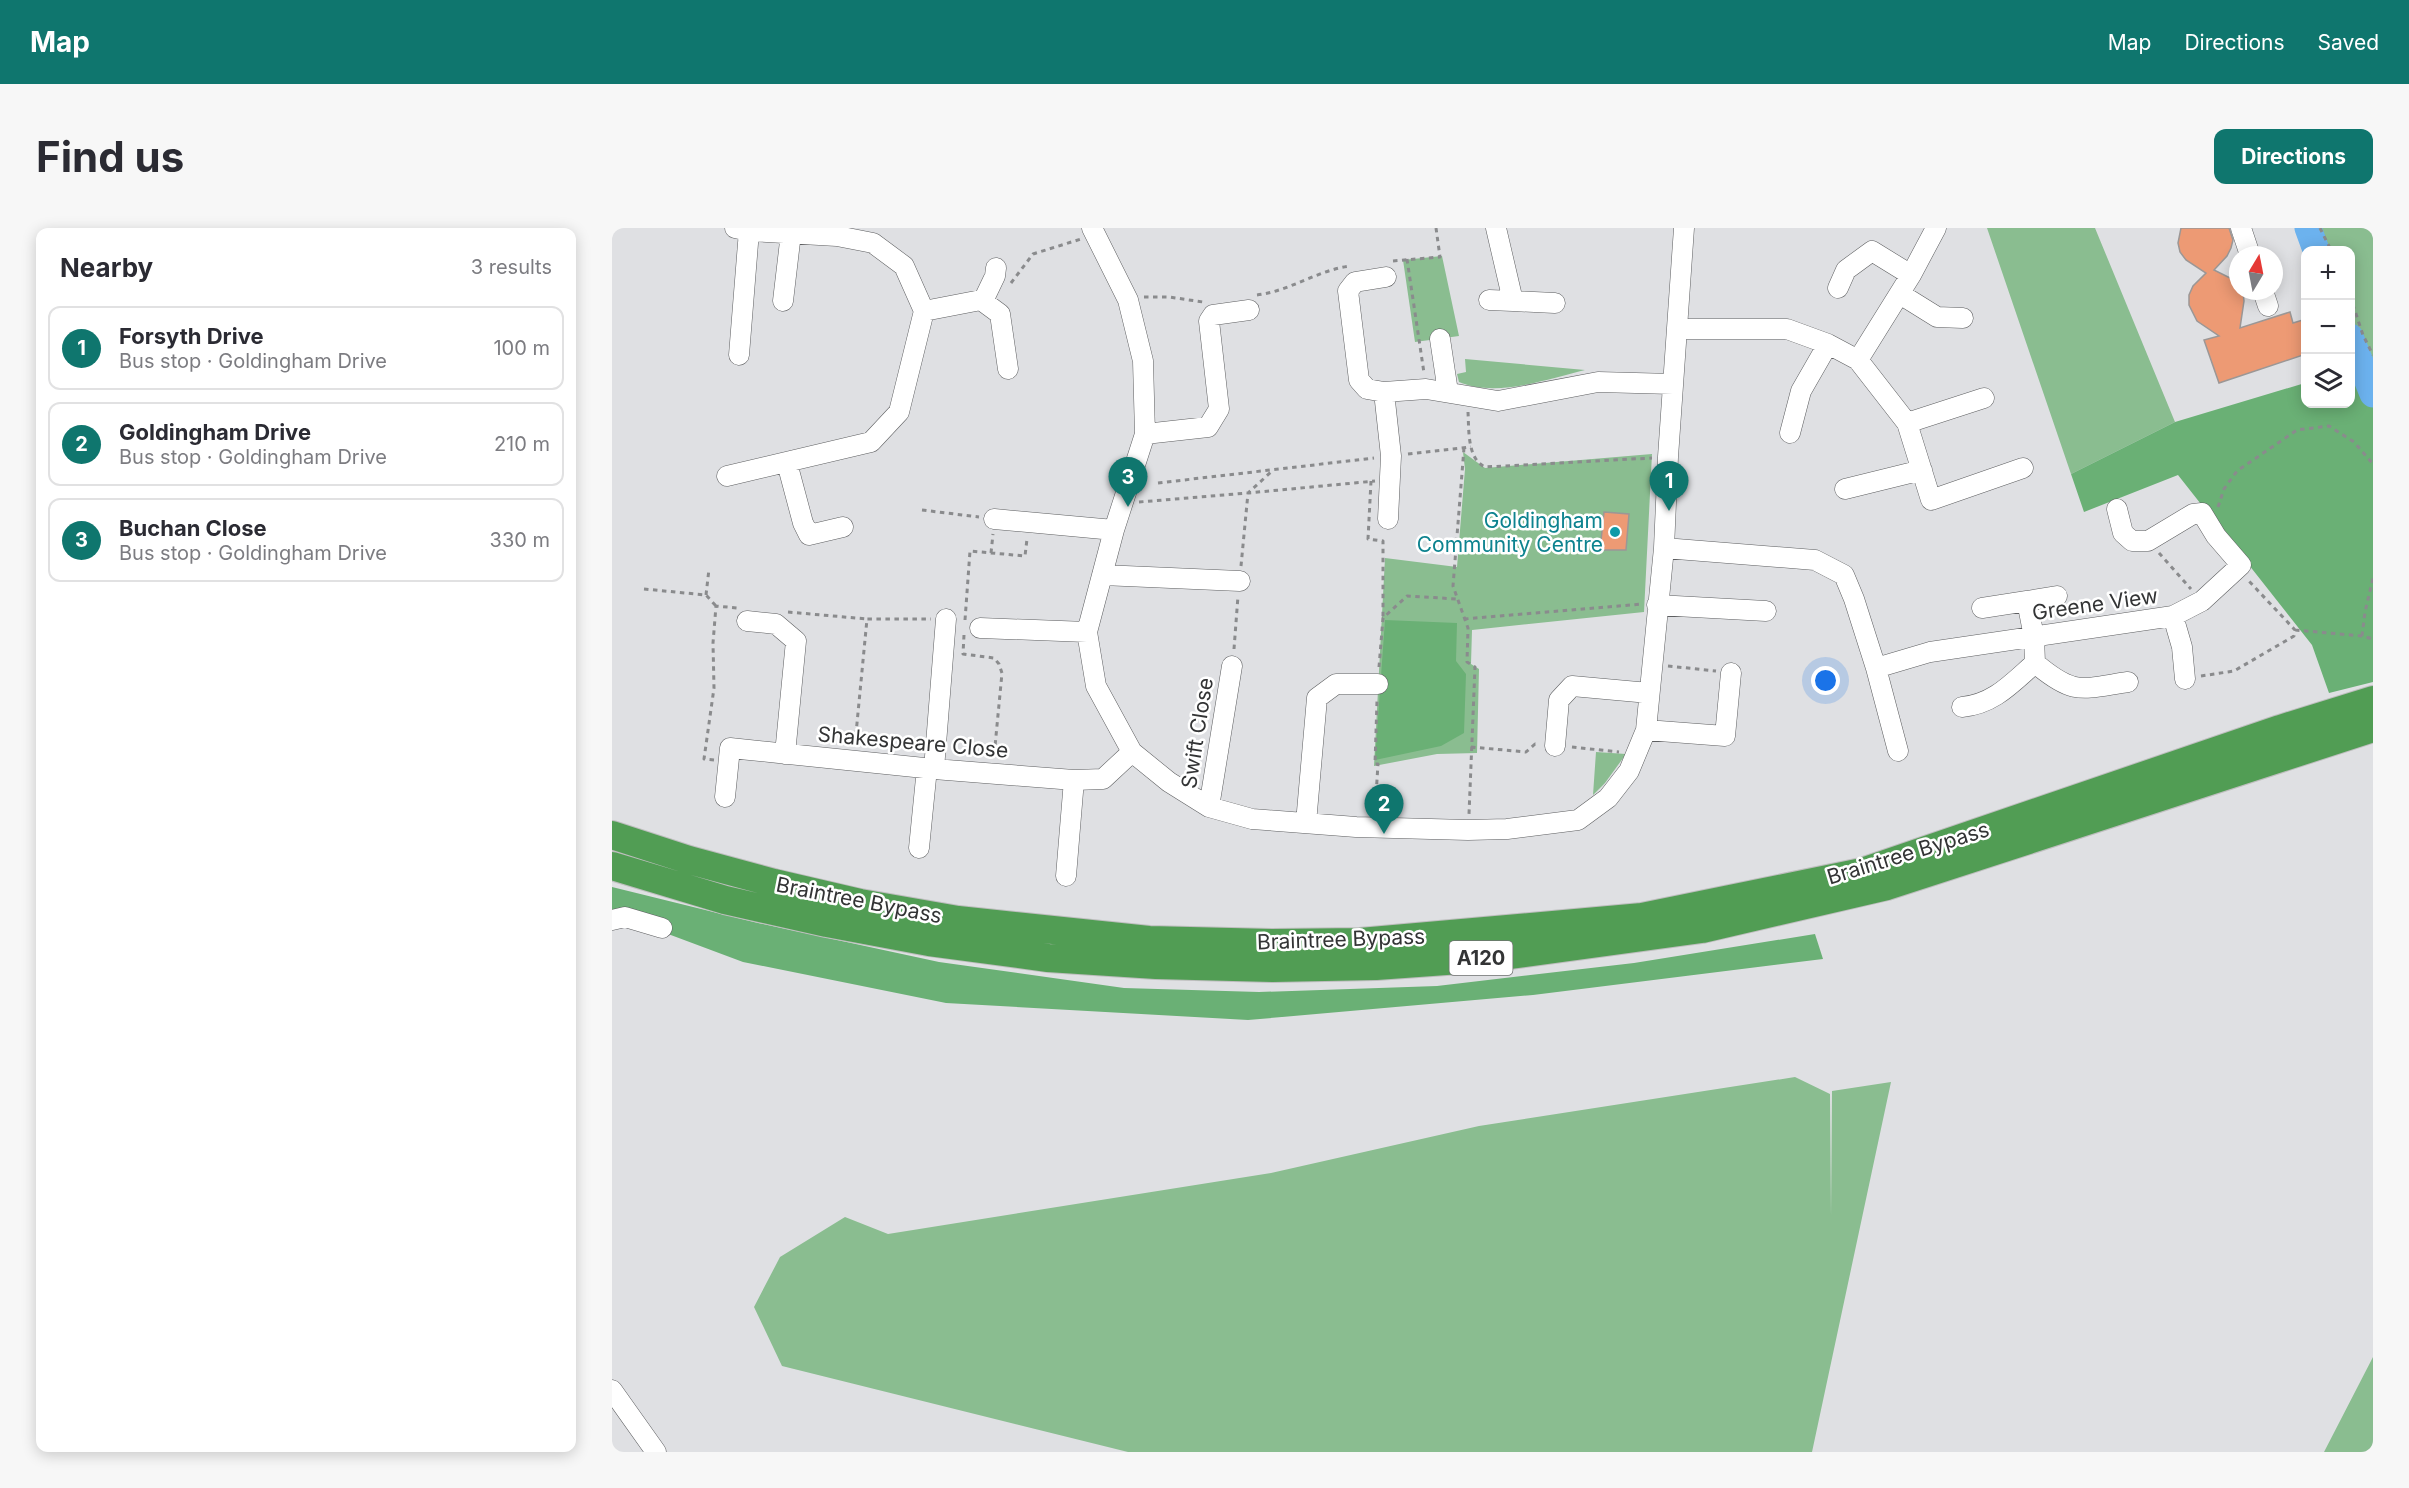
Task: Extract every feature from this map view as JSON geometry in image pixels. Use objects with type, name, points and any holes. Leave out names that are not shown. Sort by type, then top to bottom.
[{"type":"highway","name":"Braintree Bypass","points":[[612,866],[725,900],[827,923],[929,942],[1048,958],[1156,965],[1273,968],[1376,966],[1488,958],[1702,929],[1887,886],[2328,728],[2373,700]]},
{"type":"highway","name":"Braintree Bypass","points":[[612,835],[689,860],[774,883],[860,903],[958,920],[1149,940],[1272,943],[1360,942],[1642,917],[1862,872],[2328,728],[2373,728]]},
{"type":"street","points":[[1496,228],[1513,301]]},
{"type":"street","points":[[1094,231],[1128,300],[1143,361],[1145,434],[1114,530],[1087,632],[1096,686],[1132,752],[1169,782],[1209,807],[1251,819],[1365,827],[1468,830],[1507,829],[1578,820],[1608,798],[1629,771],[1646,730],[1664,548],[1684,228]]},
{"type":"street","points":[[1858,360],[1911,274],[1936,228]]},
{"type":"street","points":[[2241,228],[2247,246]]},
{"type":"street","points":[[727,476],[789,472],[871,442],[899,412],[924,311],[904,266],[873,243],[837,232],[791,233],[742,229],[739,355]]},
{"type":"street","points":[[783,302],[791,233]]},
{"type":"street","points":[[1838,288],[1846,270],[1872,251],[1911,274]]},
{"type":"street","points":[[987,305],[996,268]]},
{"type":"street","points":[[1386,269],[1355,282],[1348,291],[1359,380],[1367,389],[1384,392],[1426,389],[1498,401],[1598,382],[1673,384]]},
{"type":"street","points":[[1899,294],[1937,317],[1963,318]]},
{"type":"street","points":[[924,311],[981,300],[1000,314],[999,347],[1008,369]]},
{"type":"street","points":[[1489,300],[1555,303]]},
{"type":"street","points":[[1145,434],[1208,427],[1220,409],[1209,321],[1213,315],[1249,303]]},
{"type":"street","points":[[1678,329],[1787,329],[1828,344],[1858,360],[1907,423],[1931,500],[2023,468]]},
{"type":"street","points":[[1440,339],[1457,393]]},
{"type":"street","points":[[1790,433],[1801,391],[1828,344]]},
{"type":"street","points":[[1384,392],[1391,456],[1388,519]]},
{"type":"street","points":[[1907,423],[1984,398]]},
{"type":"street","points":[[1845,489],[1922,470]]},
{"type":"street","points":[[789,472],[803,523],[809,535],[843,527]]},
{"type":"street","points":[[2117,509],[2123,532],[2132,541],[2148,541],[2193,514],[2202,513],[2216,536],[2241,565],[2238,569]]},
{"type":"street","points":[[994,519],[1114,530]]},
{"type":"street","points":[[1664,548],[1815,560],[1844,575],[1876,668],[1898,751]]},
{"type":"street","name":"Greene View","points":[[1876,668],[1930,652],[2174,616],[2202,601],[2238,569]]},
{"type":"street","points":[[1102,575],[1240,581]]},
{"type":"street","points":[[1982,608],[2057,596]]},
{"type":"street","points":[[2027,601],[2034,637],[2035,663]]},
{"type":"street","points":[[1657,603],[1766,611]]},
{"type":"street","points":[[742,614],[776,624],[796,641],[785,754]]},
{"type":"street","points":[[2174,616],[2182,647],[2185,679]]},
{"type":"street","points":[[919,848],[930,768],[964,622],[1087,632]]},
{"type":"street","points":[[2035,663],[2070,687],[2083,689],[2128,682]]},
{"type":"street","points":[[1962,707],[1978,706],[1988,702],[2035,663]]},
{"type":"street","name":"Swift Close","points":[[1209,807],[1232,666]]},
{"type":"street","points":[[1646,730],[1725,736],[1731,673]]},
{"type":"street","points":[[1305,823],[1317,698],[1336,684],[1378,684]]},
{"type":"street","points":[[1555,746],[1558,699],[1572,687],[1649,693]]},
{"type":"street","name":"Shakespeare Close","points":[[725,797],[730,748],[1074,780],[1103,779],[1132,752]]},
{"type":"street","points":[[1066,876],[1074,780]]},
{"type":"street","points":[[612,920],[625,916],[662,928]]},
{"type":"street","points":[[612,1390],[656,1452]]},
{"type":"path","points":[[1386,269],[1407,259],[1440,257],[1436,228]]},
{"type":"path","points":[[2320,228],[2329,246]]},
{"type":"path","points":[[987,305],[1033,254],[1094,231]]},
{"type":"path","points":[[1407,259],[1426,389]]},
{"type":"path","points":[[1249,303],[1338,267],[1361,264]]},
{"type":"path","points":[[1128,300],[1136,297],[1169,297],[1203,302],[1214,301]]},
{"type":"path","points":[[2351,300],[2363,335],[2373,355]]},
{"type":"path","points":[[1457,393],[1471,447],[1480,464],[1485,467],[1668,457]]},
{"type":"path","points":[[2216,536],[2218,507],[2224,489],[2237,471],[2297,430],[2329,426],[2354,442],[2373,464]]},
{"type":"path","points":[[1158,483],[1471,447]]},
{"type":"path","points":[[1464,448],[1453,586],[1468,628],[1467,662],[1475,666],[1468,830]]},
{"type":"path","points":[[1232,666],[1248,493],[1272,470]]},
{"type":"path","points":[[1122,504],[1371,481],[1368,539],[1383,541],[1383,618]]},
{"type":"path","points":[[922,510],[994,519]]},
{"type":"path","points":[[2148,541],[2202,601]]},
{"type":"path","points":[[706,595],[709,569]]},
{"type":"path","points":[[2238,569],[2295,630],[2373,639]]},
{"type":"path","points":[[2362,636],[2373,578]]},
{"type":"path","points":[[644,589],[706,595],[716,606],[742,614]]},
{"type":"path","points":[[1464,619],[1657,603]]},
{"type":"path","points":[[704,759],[714,688],[713,642],[716,606]]},
{"type":"path","points":[[784,612],[867,619],[964,622]]},
{"type":"path","points":[[853,761],[867,619]]},
{"type":"path","points":[[2185,679],[2234,671],[2294,636],[2295,630]]},
{"type":"path","points":[[1652,664],[1731,673]]},
{"type":"green space","points":[[1987,228],[2095,228],[2175,422],[2071,474]]},
{"type":"green space","points":[[2313,228],[2373,228],[2373,370],[2355,329],[2355,246],[2320,246]]},
{"type":"green space","points":[[1442,256],[1459,336],[1415,342],[1403,260]]},
{"type":"green space","points":[[1465,359],[1585,370],[1506,388],[1489,388],[1459,382],[1457,374],[1466,372]]},
{"type":"green space","points":[[2355,377],[2373,384],[2373,682],[2329,693],[2312,645],[2178,475],[2084,512],[2071,474],[2175,422],[2301,384],[2301,408],[2355,408]]},
{"type":"green space","points":[[1463,452],[1485,468],[1652,454],[1644,612],[1472,630],[1471,664],[1479,669],[1477,753],[1437,754],[1374,766],[1385,558],[1457,567],[1465,469]]},
{"type":"green space","points":[[1385,620],[1457,623],[1456,661],[1466,674],[1464,733],[1441,746],[1375,760]]},
{"type":"green space","points":[[1596,752],[1626,754],[1605,783],[1593,795]]},
{"type":"green space","points":[[612,887],[758,923],[939,962],[1124,988],[1259,992],[1437,986],[1634,963],[1815,934],[1823,959],[1533,995],[1248,1020],[946,1003],[743,962],[636,922],[612,919]]},
{"type":"green space","points":[[1795,1077],[1830,1094],[1831,1216],[1832,1091],[1891,1082],[1812,1452],[1128,1452],[782,1366],[754,1307],[780,1257],[845,1217],[888,1234],[1271,1173],[1479,1126]]},
{"type":"green space","points":[[2373,1357],[2373,1452],[2324,1452]]},
{"type":"building","points":[[2181,228],[2229,228],[2233,240],[2232,246],[2229,246],[2227,256],[2214,270],[2229,278],[2229,300],[2244,300],[2240,328],[2290,312],[2293,323],[2301,321],[2301,356],[2219,383],[2204,340],[2219,336],[2197,321],[2189,305],[2189,295],[2193,286],[2206,273],[2186,260],[2180,252],[2178,243]]},
{"type":"building","name":"Goldingham Community Centre","points":[[1604,512],[1629,514],[1626,550],[1600,550]]},
{"type":"waterway","points":[[2308,228],[2315,246]]},
{"type":"waterway","points":[[2355,349],[2373,394]]},
{"type":"place","name":"Buchan Close","points":[[1128,507]]},
{"type":"place","name":"Forsyth Drive","points":[[1669,511]]},
{"type":"place","name":"Goldingham Community Centre","points":[[1615,532]]},
{"type":"place","name":"Goldingham Drive","points":[[1384,834]]}]
